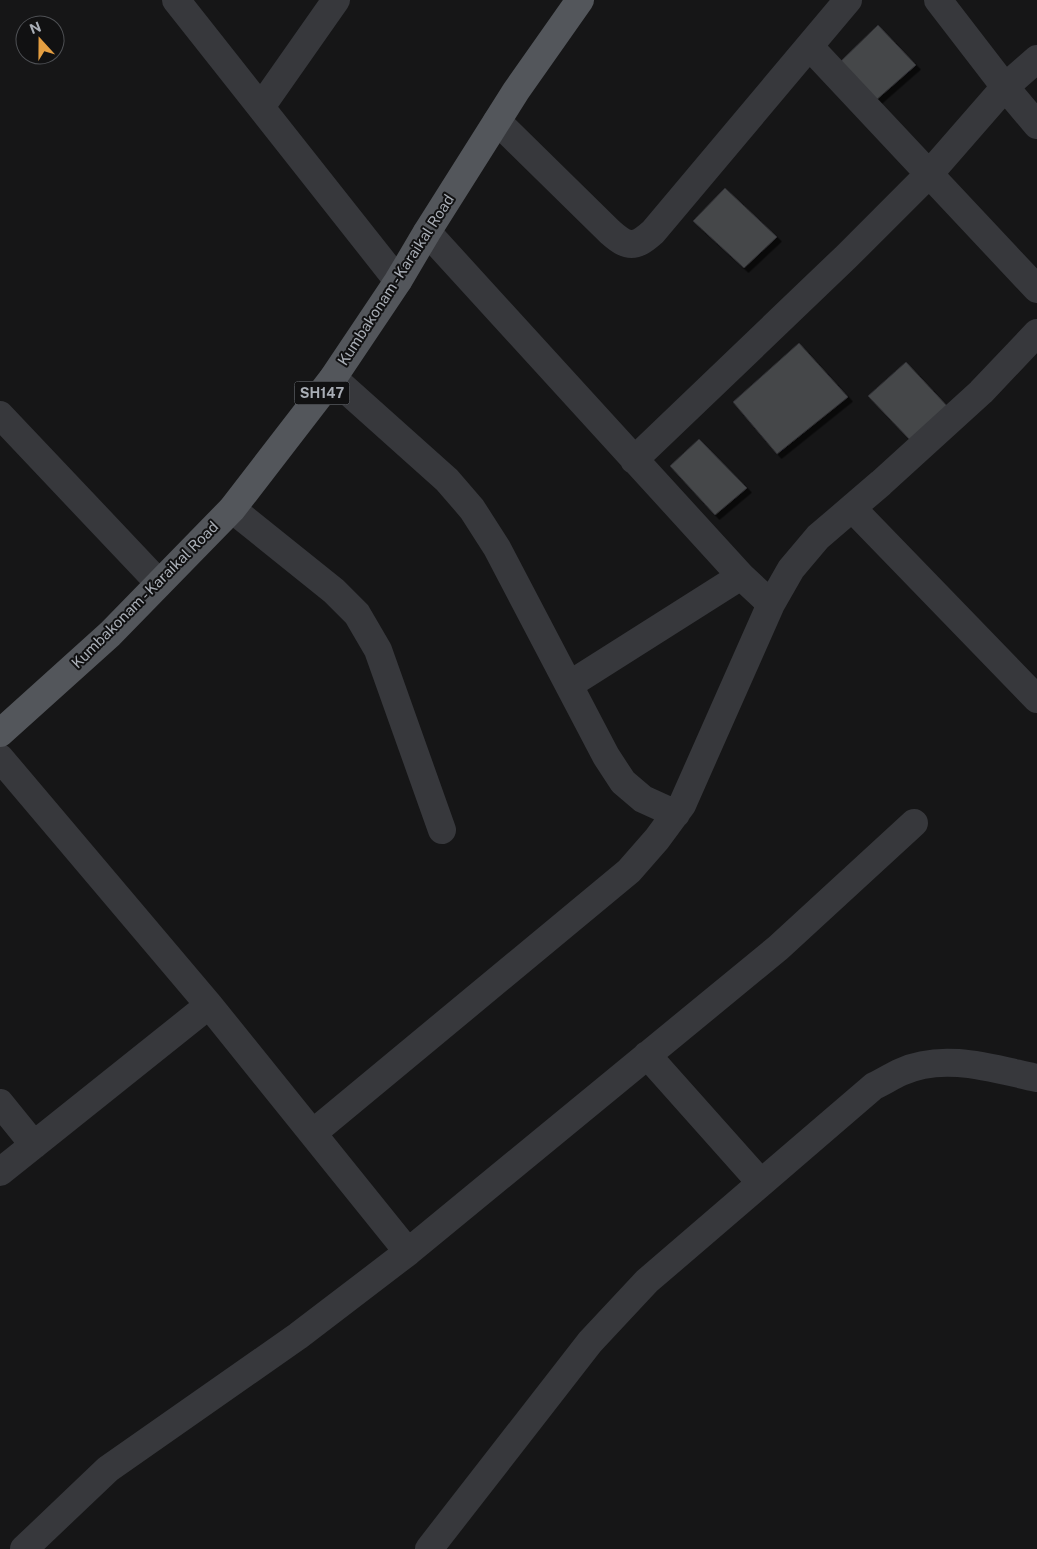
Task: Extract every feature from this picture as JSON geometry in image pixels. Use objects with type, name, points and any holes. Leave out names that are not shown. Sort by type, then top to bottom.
[{"type":"main road","name":"Kumbakonam - Karaikal Road","points":[[0,732],[110,634],[232,509],[333,378],[398,281],[497,121],[580,0]]},
{"type":"street","points":[[176,0],[398,281]]},
{"type":"street","points":[[261,108],[336,0]]},
{"type":"street","points":[[497,121],[621,242],[632,245],[644,241],[848,0]]},
{"type":"street","points":[[938,0],[1004,87],[1037,124]]},
{"type":"street","points":[[810,47],[1037,289]]},
{"type":"street","points":[[634,460],[846,257],[930,173],[1004,87],[1037,59]]},
{"type":"street","points":[[427,232],[741,576],[771,604]]},
{"type":"street","points":[[313,1133],[629,871],[657,839],[682,805],[771,604],[791,569],[818,537],[981,392],[1037,333]]},
{"type":"street","points":[[333,378],[447,480],[472,509],[497,548],[606,756],[623,782],[643,799],[676,814]]},
{"type":"street","points":[[0,415],[160,583]]},
{"type":"street","points":[[852,508],[1037,699]]},
{"type":"street","points":[[232,509],[334,591],[357,614],[378,650],[442,830]]},
{"type":"street","points":[[569,685],[741,576]]},
{"type":"street","points":[[0,758],[209,1005],[408,1252]]},
{"type":"street","points":[[24,1549],[108,1469],[298,1336],[408,1252],[778,948],[914,823]]},
{"type":"street","points":[[0,1172],[209,1005]]},
{"type":"street","points":[[647,1055],[761,1183]]},
{"type":"street","points":[[429,1549],[590,1342],[647,1281],[874,1086],[902,1071],[932,1063],[969,1064],[1037,1078]]},
{"type":"street","points":[[0,1103],[34,1145]]},
{"type":"building","points":[[878,25],[916,65],[875,101],[838,64]]},
{"type":"building","points":[[725,188],[777,237],[744,268],[693,221]]},
{"type":"building","points":[[799,343],[848,397],[777,454],[733,402]]},
{"type":"building","points":[[906,362],[949,408],[910,440],[868,396]]},
{"type":"building","points":[[699,439],[747,488],[715,515],[670,466]]}]
